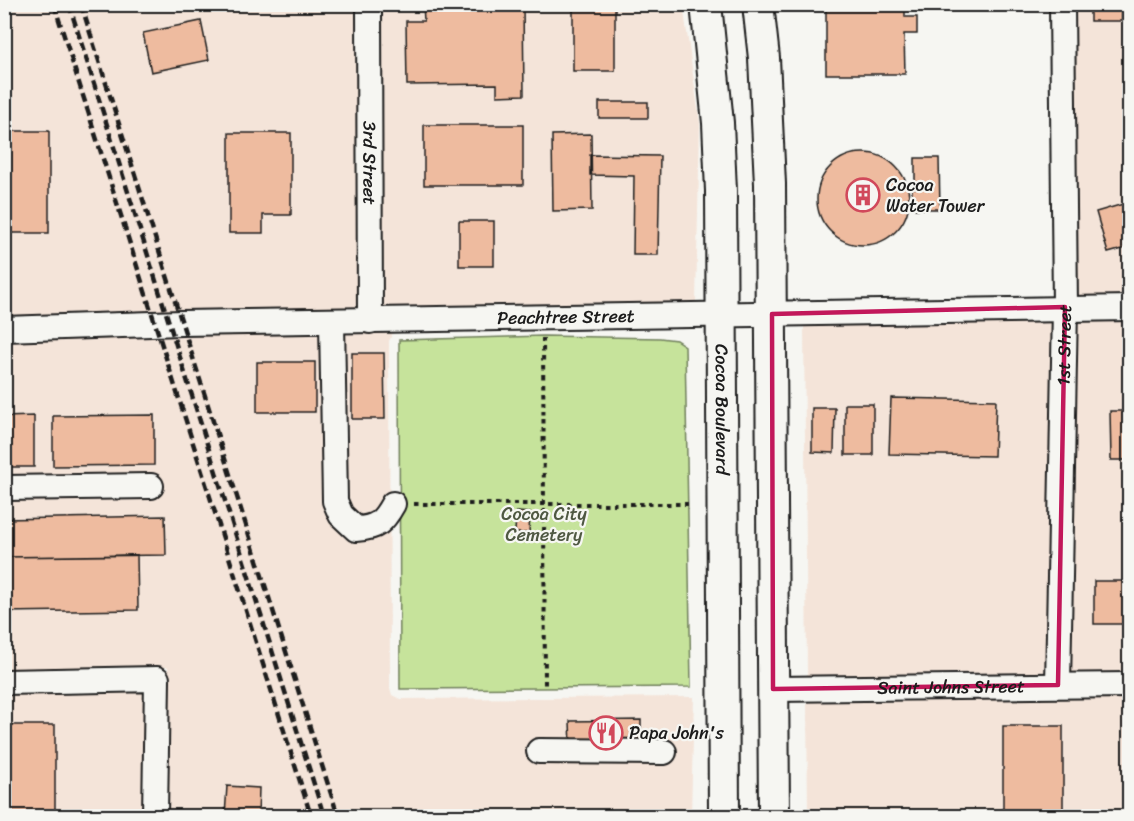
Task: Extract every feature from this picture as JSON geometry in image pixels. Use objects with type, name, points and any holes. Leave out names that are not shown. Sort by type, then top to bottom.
[{"type":"main road","name":"Cocoa Boulevard","points":[[706,4],[718,123],[721,191],[724,816]]},
{"type":"main road","points":[[758,4],[768,122],[772,314],[774,816]]},
{"type":"street","name":"3rd Street","points":[[369,4],[370,321]]},
{"type":"street","name":"1st Street","points":[[1058,685],[1065,308],[1062,4]]},
{"type":"street","name":"Peachtree Street","points":[[4,329],[181,323],[1130,308]]},
{"type":"street","points":[[332,321],[335,501],[341,515],[356,529],[370,529],[381,522],[393,504]]},
{"type":"street","points":[[4,488],[151,486]]},
{"type":"street","points":[[4,682],[158,679],[155,816]]},
{"type":"street","name":"Saint Johns Street","points":[[773,689],[1130,685]]},
{"type":"street","points":[[539,751],[664,752]]},
{"type":"path","points":[[543,317],[545,688]]},
{"type":"path","points":[[393,504],[688,504]]},
{"type":"highlighted area","points":[[1065,307],[1058,685],[773,689],[772,314]]},
{"type":"shaded area","points":[[4,5],[358,5],[359,309],[5,317]]},
{"type":"shaded area","points":[[380,5],[683,5],[700,123],[696,302],[381,308]]},
{"type":"shaded area","points":[[1073,5],[1129,5],[1129,296],[1075,295]]},
{"type":"shaded area","points":[[1053,320],[1047,673],[807,676],[804,326]]},
{"type":"shaded area","points":[[1075,320],[1129,321],[1129,672],[1069,673]]},
{"type":"shaded area","points":[[393,333],[389,341],[390,688],[392,695],[400,699],[694,697],[691,816],[166,816],[168,667],[5,669],[4,342],[181,336]]},
{"type":"shaded area","points":[[146,692],[144,816],[5,816],[4,694]]},
{"type":"shaded area","points":[[1129,698],[1129,816],[808,816],[807,701]]},
{"type":"green space","name":"Cocoa City Cemetery","points":[[543,336],[660,338],[676,340],[685,346],[691,687],[400,689],[399,340]]},
{"type":"building","points":[[423,4],[523,4],[524,95],[497,96],[497,84],[407,85],[406,21],[424,21]]},
{"type":"building","points":[[573,4],[615,4],[615,71],[573,71]]},
{"type":"building","points":[[826,4],[905,4],[905,17],[917,17],[917,34],[904,34],[905,74],[826,74]]},
{"type":"building","points":[[1090,4],[1122,4],[1122,21],[1090,21]]},
{"type":"building","points":[[201,21],[209,60],[151,72],[143,33]]},
{"type":"building","points":[[599,102],[648,102],[648,118],[599,118]]},
{"type":"building","points":[[424,125],[523,125],[523,185],[424,185]]},
{"type":"building","points":[[4,131],[49,131],[49,233],[4,233]]},
{"type":"building","points":[[229,133],[291,133],[291,215],[263,215],[263,233],[229,233]]},
{"type":"building","points":[[591,134],[592,210],[553,211],[552,135]]},
{"type":"building","name":"Cocoa Water Tower","points":[[863,153],[881,157],[895,167],[905,181],[909,199],[905,217],[895,231],[881,241],[863,245],[845,241],[831,231],[821,217],[817,199],[821,181],[831,167],[845,157]]},
{"type":"building","points":[[590,155],[660,156],[658,255],[633,255],[634,176],[590,175]]},
{"type":"building","points":[[915,158],[939,158],[940,209],[915,209],[915,203],[912,203],[912,188],[915,188]]},
{"type":"building","points":[[1130,202],[1130,247],[1108,253],[1096,212]]},
{"type":"building","points":[[459,221],[494,221],[494,266],[459,266]]},
{"type":"building","points":[[352,353],[384,353],[385,419],[352,419]]},
{"type":"building","points":[[257,362],[315,362],[315,412],[257,412]]},
{"type":"building","points":[[891,398],[996,400],[994,456],[889,454]]},
{"type":"building","points":[[845,404],[873,404],[873,455],[845,455]]},
{"type":"building","points":[[812,408],[835,408],[834,453],[812,452]]},
{"type":"building","points":[[1110,411],[1130,411],[1130,460],[1111,460]]},
{"type":"building","points":[[154,415],[154,465],[53,466],[53,416]]},
{"type":"building","points":[[34,416],[34,467],[4,467],[4,417]]},
{"type":"building","points":[[516,512],[530,513],[529,533],[515,533]]},
{"type":"building","points":[[165,516],[166,555],[4,557],[4,519]]},
{"type":"building","points":[[137,555],[138,610],[4,612],[4,557]]},
{"type":"building","points":[[1094,581],[1130,581],[1130,624],[1094,624]]},
{"type":"building","points":[[641,720],[641,746],[571,747],[570,721]]},
{"type":"building","points":[[10,725],[55,725],[55,814],[10,814]]},
{"type":"building","points":[[1003,726],[1063,726],[1063,816],[1003,816]]},
{"type":"building","points":[[227,786],[259,788],[258,816],[225,816]]},
{"type":"railway","points":[[54,4],[311,816]]},
{"type":"railway","points":[[69,4],[324,816]]},
{"type":"railway","points":[[81,4],[338,816]]},
{"type":"place","name":"Cocoa Water Tower","points":[[863,195]]},
{"type":"place","name":"Papa John's","points":[[606,733]]}]
